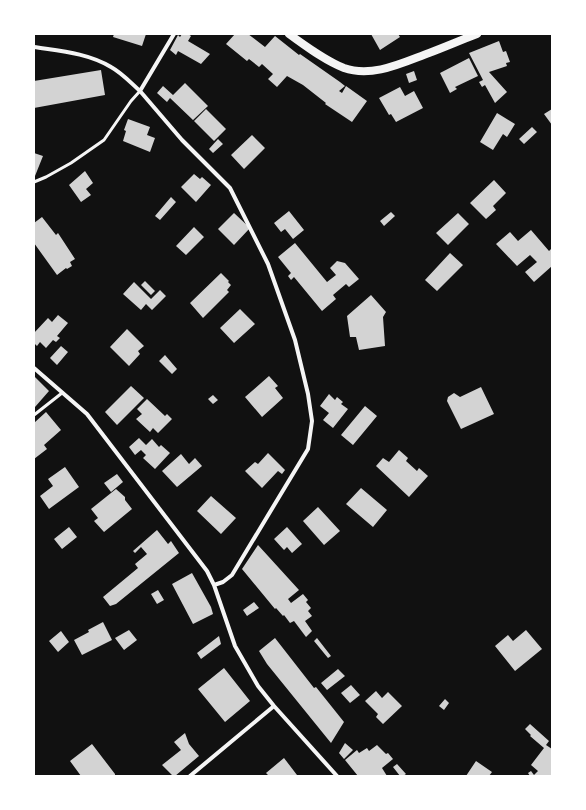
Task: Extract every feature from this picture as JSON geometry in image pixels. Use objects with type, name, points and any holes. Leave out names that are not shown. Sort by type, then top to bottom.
[{"type":"main road","points":[[289,34],[335,64],[363,72],[376,71],[398,65],[477,34]]},
{"type":"street","points":[[140,91],[174,34]]},
{"type":"street","points":[[34,47],[82,55],[100,61],[112,68],[140,91],[182,140],[230,188],[268,264],[295,340],[308,394],[312,421],[308,449],[232,575],[222,582],[214,585]]},
{"type":"street","points":[[34,368],[87,414],[207,571],[214,585],[235,646],[258,686],[337,776]]},
{"type":"street","points":[[190,776],[274,706]]},
{"type":"lane","points":[[34,182],[71,163],[104,140],[131,101],[140,91]]},
{"type":"lane","points":[[34,415],[62,393]]},
{"type":"building","points":[[114,34],[146,34],[142,46],[113,37]]},
{"type":"building","points":[[182,34],[188,34],[191,36],[188,41],[210,54],[201,64],[178,51],[176,55],[170,50],[178,35],[180,37]]},
{"type":"building","points":[[235,34],[248,34],[265,47],[275,36],[299,55],[300,54],[345,86],[339,91],[342,93],[346,86],[367,101],[352,122],[325,104],[326,103],[303,85],[287,76],[277,87],[268,79],[273,74],[262,64],[259,67],[249,59],[247,61],[226,44]]},
{"type":"building","points":[[371,34],[398,34],[400,37],[380,50]]},
{"type":"building","points":[[499,41],[503,52],[506,51],[510,62],[506,63],[507,66],[489,72],[507,92],[495,103],[485,85],[482,87],[479,82],[483,80],[469,53]]},
{"type":"building","points":[[469,58],[478,76],[455,87],[457,89],[450,93],[440,73]]},
{"type":"building","points":[[101,70],[105,95],[34,108],[34,81]]},
{"type":"building","points":[[414,71],[417,80],[409,83],[406,74]]},
{"type":"building","points":[[185,83],[208,106],[193,120],[170,98],[167,102],[157,93],[163,86],[173,95]]},
{"type":"building","points":[[400,87],[405,96],[414,91],[423,108],[396,122],[391,114],[389,115],[379,98]]},
{"type":"building","points":[[206,109],[226,129],[214,141],[194,121]]},
{"type":"building","points":[[552,109],[552,125],[544,114]]},
{"type":"building","points":[[497,113],[515,124],[507,137],[503,134],[493,150],[480,142]]},
{"type":"building","points":[[128,119],[150,127],[147,135],[155,138],[150,152],[123,141],[126,131],[124,130]]},
{"type":"building","points":[[532,127],[537,132],[524,144],[519,139]]},
{"type":"building","points":[[252,135],[265,148],[244,169],[231,155]]},
{"type":"building","points":[[218,139],[223,144],[213,153],[209,149]]},
{"type":"building","points":[[34,153],[43,156],[35,176],[34,175]]},
{"type":"building","points":[[85,171],[93,183],[86,189],[91,195],[81,202],[69,185]]},
{"type":"building","points":[[194,174],[200,179],[202,177],[211,185],[196,202],[181,187]]},
{"type":"building","points":[[494,180],[506,193],[493,206],[496,210],[486,219],[470,203]]},
{"type":"building","points":[[171,197],[176,202],[160,220],[155,216]]},
{"type":"building","points":[[289,211],[304,230],[293,239],[285,229],[281,232],[274,223]]},
{"type":"building","points":[[391,212],[395,216],[384,226],[380,221]]},
{"type":"building","points":[[234,213],[250,228],[234,245],[218,229]]},
{"type":"building","points":[[458,213],[469,224],[448,245],[436,233]]},
{"type":"building","points":[[42,217],[56,235],[58,233],[75,259],[70,262],[72,266],[67,269],[66,268],[57,275],[34,243],[34,223]]},
{"type":"building","points":[[194,227],[204,237],[186,255],[176,246]]},
{"type":"building","points":[[531,230],[549,251],[552,248],[552,266],[534,282],[525,272],[537,262],[530,255],[517,266],[496,244],[510,232],[518,241]]},
{"type":"building","points":[[295,243],[327,282],[336,275],[330,268],[337,261],[345,263],[359,279],[349,287],[346,284],[333,295],[336,299],[322,311],[294,277],[291,280],[288,276],[291,273],[278,257]]},
{"type":"building","points":[[450,253],[463,265],[437,291],[425,280]]},
{"type":"building","points":[[221,273],[231,285],[227,290],[229,292],[203,318],[190,303]]},
{"type":"building","points":[[145,281],[155,291],[151,295],[141,285]]},
{"type":"building","points":[[134,282],[151,299],[160,290],[166,296],[152,310],[146,304],[141,310],[123,294]]},
{"type":"building","points":[[371,295],[386,312],[383,317],[385,346],[359,350],[356,337],[350,337],[347,316]]},
{"type":"building","points":[[240,309],[255,324],[234,343],[220,328]]},
{"type":"building","points":[[58,315],[68,323],[57,336],[60,338],[56,342],[53,340],[46,348],[40,342],[37,346],[34,343],[34,333],[48,318],[52,322]]},
{"type":"building","points":[[127,329],[144,346],[138,351],[140,354],[129,366],[110,347]]},
{"type":"building","points":[[61,346],[68,352],[57,365],[50,358]]},
{"type":"building","points":[[165,355],[177,369],[172,374],[159,361]]},
{"type":"building","points":[[34,376],[49,391],[35,407],[34,406]]},
{"type":"building","points":[[269,376],[278,386],[275,388],[283,398],[262,417],[245,397]]},
{"type":"building","points":[[131,386],[144,398],[117,425],[105,412]]},
{"type":"building","points":[[481,387],[494,414],[461,429],[447,401],[448,397],[454,393],[460,397]]},
{"type":"building","points":[[329,394],[335,400],[337,397],[343,402],[341,404],[348,409],[333,428],[323,420],[329,413],[320,406]]},
{"type":"building","points":[[213,395],[218,400],[213,404],[208,399]]},
{"type":"building","points":[[147,399],[165,416],[167,414],[172,419],[158,433],[153,428],[150,432],[136,419],[142,414],[137,409]]},
{"type":"building","points":[[365,406],[377,416],[353,445],[341,435]]},
{"type":"building","points":[[46,412],[61,430],[44,445],[47,449],[34,459],[34,423]]},
{"type":"building","points":[[139,438],[146,445],[152,439],[159,447],[161,445],[170,453],[155,469],[143,458],[146,455],[141,450],[135,455],[129,447]]},
{"type":"building","points":[[399,450],[408,458],[406,461],[417,471],[419,468],[428,476],[409,497],[376,466],[383,458],[389,462]]},
{"type":"building","points":[[268,453],[285,470],[282,474],[278,471],[262,488],[245,471],[255,462],[258,464]]},
{"type":"building","points":[[181,454],[189,464],[195,458],[202,466],[177,487],[162,471]]},
{"type":"building","points":[[65,467],[79,487],[49,509],[40,496],[53,486],[48,479]]},
{"type":"building","points":[[117,474],[123,482],[111,492],[104,483]]},
{"type":"building","points":[[361,488],[387,510],[373,527],[346,504]]},
{"type":"building","points":[[116,489],[125,497],[125,500],[132,509],[104,532],[94,521],[98,518],[91,509]]},
{"type":"building","points":[[211,496],[236,518],[221,534],[197,511]]},
{"type":"building","points":[[318,507],[340,531],[324,545],[303,521]]},
{"type":"building","points":[[69,527],[77,537],[62,549],[54,539]]},
{"type":"building","points":[[287,527],[302,544],[292,553],[287,547],[284,550],[274,539]]},
{"type":"building","points":[[157,530],[168,544],[171,541],[179,553],[116,604],[110,606],[103,597],[138,568],[135,564],[147,554],[141,547],[135,553],[133,551]]},
{"type":"building","points":[[258,545],[299,590],[288,599],[291,603],[303,594],[308,600],[306,602],[311,608],[308,611],[312,616],[305,621],[312,631],[306,637],[294,621],[290,623],[284,615],[283,616],[276,608],[275,609],[242,569]]},
{"type":"building","points":[[192,573],[211,607],[213,614],[193,624],[172,584]]},
{"type":"building","points":[[158,590],[164,600],[157,604],[151,594]]},
{"type":"building","points":[[254,602],[259,608],[247,616],[243,610]]},
{"type":"building","points":[[103,622],[112,640],[82,655],[74,640]]},
{"type":"building","points":[[129,630],[137,640],[124,650],[115,638]]},
{"type":"building","points":[[526,630],[542,649],[515,671],[495,646],[508,635],[513,641]]},
{"type":"building","points":[[61,631],[69,642],[58,652],[49,641]]},
{"type":"building","points":[[219,636],[221,644],[201,659],[197,653]]},
{"type":"building","points":[[275,638],[314,688],[316,687],[344,722],[331,743],[267,664],[259,651]]},
{"type":"building","points":[[317,638],[331,656],[328,658],[314,641]]},
{"type":"building","points":[[224,668],[250,701],[225,722],[198,689]]},
{"type":"building","points":[[338,669],[345,676],[327,690],[321,683]]},
{"type":"building","points":[[351,685],[360,695],[350,703],[341,693]]},
{"type":"building","points":[[376,691],[382,698],[388,692],[402,706],[383,724],[376,717],[378,714],[365,701]]},
{"type":"building","points":[[445,699],[449,703],[444,710],[439,706]]},
{"type":"building","points":[[530,724],[549,741],[546,745],[552,749],[552,776],[530,776],[528,773],[531,771],[534,775],[538,771],[531,765],[544,748],[530,736],[531,735],[525,729]]},
{"type":"building","points":[[185,733],[189,744],[199,756],[175,776],[173,776],[162,765],[181,750],[174,742]]},
{"type":"building","points":[[345,743],[353,750],[344,759],[339,753]]},
{"type":"building","points":[[92,744],[115,776],[81,776],[70,761]]},
{"type":"building","points":[[377,745],[386,754],[388,753],[393,759],[382,768],[387,776],[358,776],[345,760],[357,750],[359,753],[367,748],[369,751]]},
{"type":"building","points":[[284,758],[297,775],[296,776],[269,776],[266,773]]},
{"type":"building","points":[[476,761],[492,772],[489,776],[466,776]]},
{"type":"building","points":[[397,764],[406,774],[400,776],[393,767]]}]
